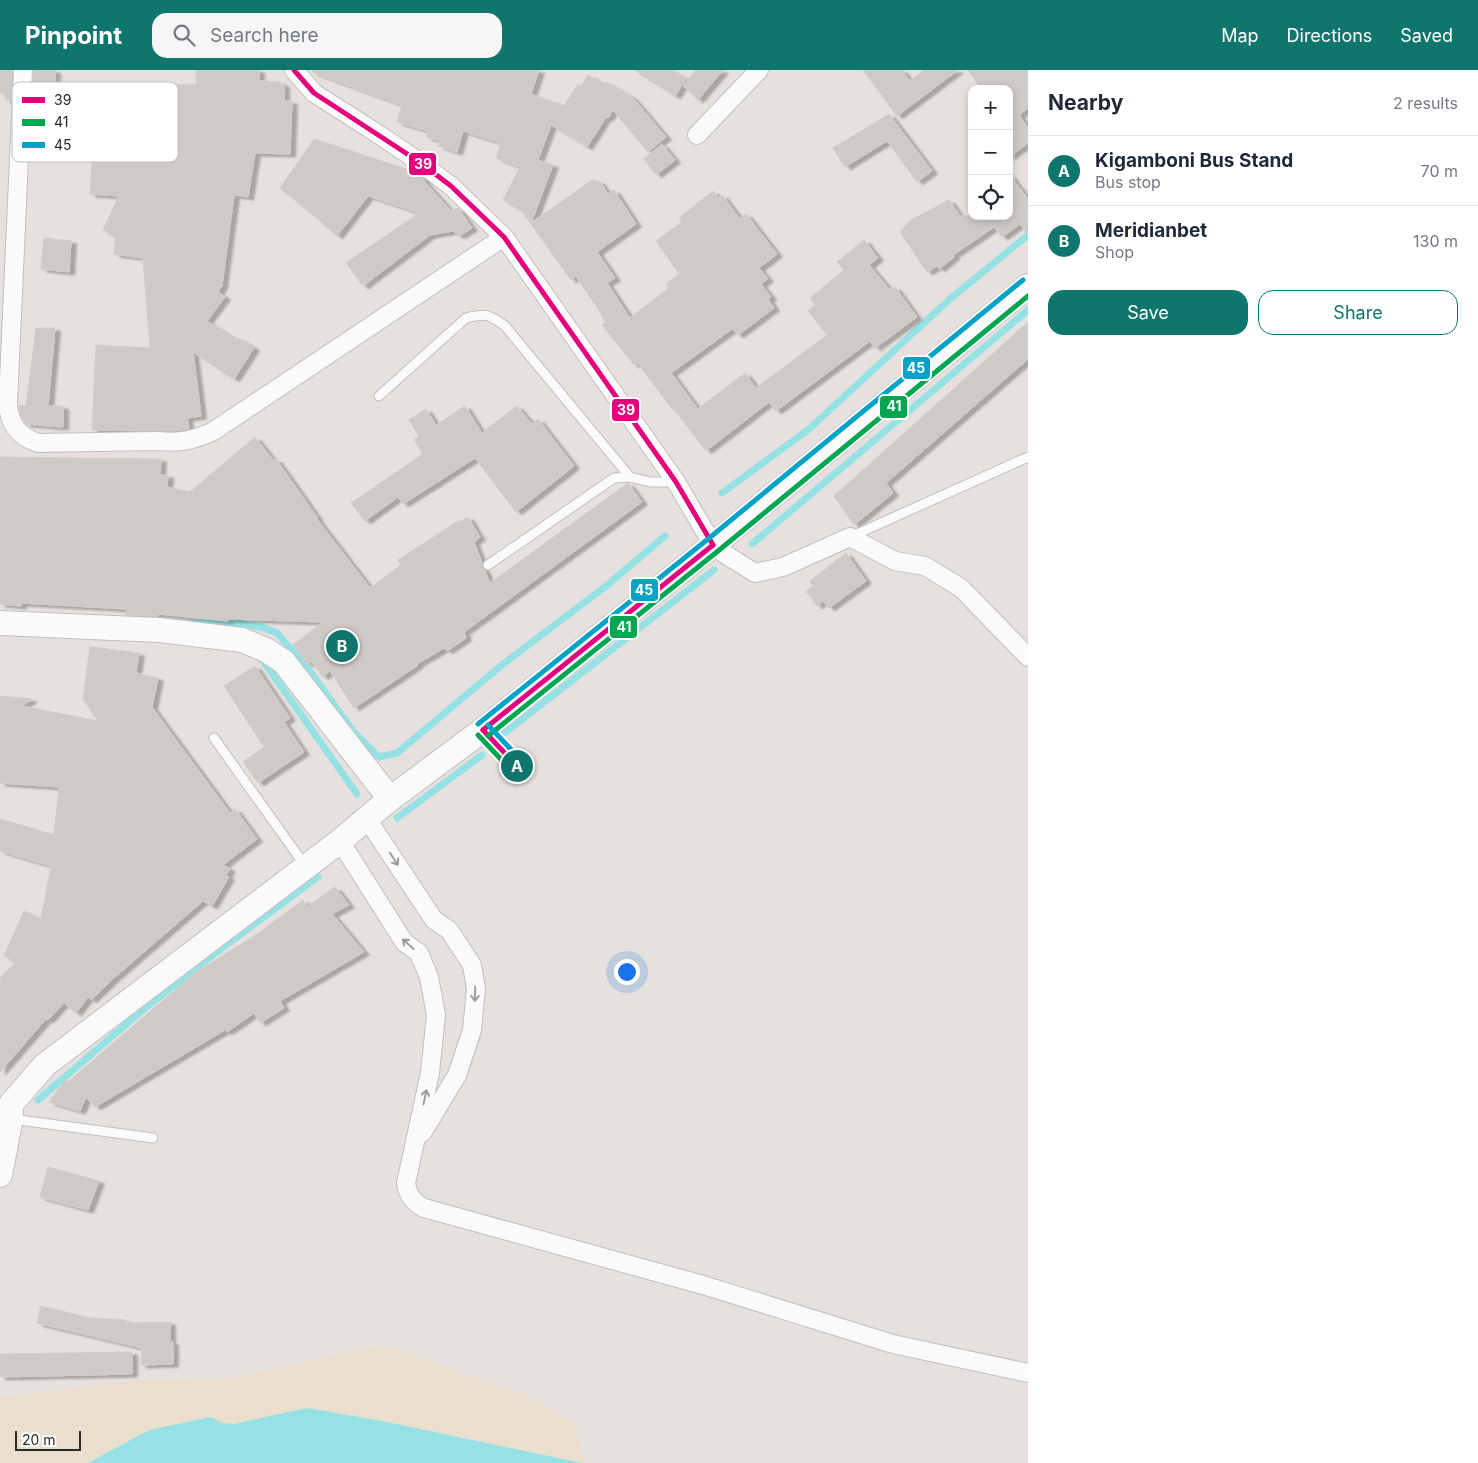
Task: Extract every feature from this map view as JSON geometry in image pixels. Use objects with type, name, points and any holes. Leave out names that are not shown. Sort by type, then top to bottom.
[{"type":"main road","points":[[0,1175],[7,1109],[44,1065],[340,841],[390,799],[483,730],[713,545],[1028,286]]},
{"type":"main road","points":[[0,623],[159,630],[242,640],[266,650],[284,662],[390,799]]},
{"type":"street","points":[[294,70],[314,93],[402,150],[451,186],[504,237],[676,482],[713,545],[756,574],[784,567],[850,537],[895,561],[925,566],[961,588],[1028,657]]},
{"type":"street","points":[[697,135],[759,70]]},
{"type":"street","points":[[19,162],[8,414],[18,433],[38,442],[157,440],[174,442],[189,441],[212,432],[504,237]]},
{"type":"street","points":[[367,818],[434,920],[449,930],[472,965],[476,989],[472,1030],[457,1075],[415,1145]]},
{"type":"street","points":[[340,841],[404,942],[419,953],[429,977],[436,1015],[430,1073],[406,1183],[411,1198],[416,1204],[424,1208],[703,1285],[893,1344],[1028,1373]]},
{"type":"lane","points":[[379,396],[466,318],[480,315],[492,316],[505,326],[630,477]]},
{"type":"lane","points":[[850,537],[1028,457]]},
{"type":"lane","points":[[488,565],[614,478],[630,477],[650,482],[676,482]]},
{"type":"lane","points":[[483,730],[518,766]]},
{"type":"lane","points":[[214,738],[306,867]]},
{"type":"lane","points":[[7,1109],[153,1138]]},
{"type":"sand","points":[[383,1345],[528,1397],[573,1423],[585,1463],[382,1421],[307,1408],[234,1424],[222,1423],[211,1417],[149,1430],[88,1463],[0,1463],[0,1397],[139,1380],[228,1379]]},
{"type":"water","points":[[307,1408],[382,1421],[582,1463],[88,1463],[149,1430],[211,1417],[222,1423],[234,1424]]},
{"type":"building","points":[[0,70],[12,70],[11,100],[5,100],[6,94],[0,93]]},
{"type":"building","points":[[34,70],[55,70],[55,82],[34,82]]},
{"type":"building","points":[[196,70],[259,70],[259,81],[280,82],[280,84],[284,84],[284,101],[292,101],[290,154],[255,153],[248,197],[234,195],[222,286],[218,292],[225,297],[207,321],[237,341],[239,338],[254,348],[234,379],[193,352],[201,416],[187,418],[189,429],[172,431],[92,430],[96,345],[150,348],[143,258],[114,254],[116,236],[103,230],[119,196],[90,194],[92,162],[178,162],[178,84],[196,85]]},
{"type":"building","points":[[313,70],[539,70],[531,94],[564,106],[578,84],[581,86],[588,75],[604,85],[606,82],[632,97],[666,137],[648,152],[613,110],[608,118],[606,117],[587,147],[551,125],[538,160],[553,165],[531,223],[592,180],[600,182],[608,194],[614,190],[636,224],[597,252],[615,278],[607,283],[630,318],[669,288],[666,284],[679,274],[656,241],[682,222],[679,218],[713,191],[718,198],[722,195],[740,219],[746,214],[777,254],[759,268],[768,279],[761,284],[771,297],[768,299],[774,308],[738,335],[732,329],[671,373],[698,409],[745,373],[756,388],[827,335],[808,311],[815,305],[810,298],[844,270],[837,262],[864,240],[878,258],[869,265],[890,290],[895,287],[917,317],[875,348],[870,341],[776,411],[769,402],[706,451],[637,362],[634,365],[602,325],[606,322],[576,276],[571,280],[521,210],[503,200],[520,167],[496,158],[501,143],[463,131],[457,152],[438,146],[440,141],[426,137],[428,131],[397,122],[402,105],[312,72]]},
{"type":"building","points":[[634,70],[671,70],[686,79],[675,96]]},
{"type":"building","points":[[696,70],[723,70],[698,100],[683,86]]},
{"type":"building","points":[[863,70],[902,70],[910,81],[924,70],[958,70],[897,116]]},
{"type":"building","points":[[968,70],[1028,70],[1028,108],[1019,115],[1028,128],[1028,143],[1013,154],[1013,85],[978,85]]},
{"type":"building","points":[[889,114],[932,171],[917,182],[887,141],[845,167],[833,148]]},
{"type":"building","points":[[314,139],[415,172],[425,180],[451,211],[458,208],[472,228],[459,236],[453,231],[430,235],[363,286],[346,263],[419,213],[368,196],[337,236],[280,188]]},
{"type":"building","points":[[662,144],[675,160],[656,175],[644,159]]},
{"type":"building","points":[[1013,179],[1028,199],[1028,235],[1020,224],[1002,237],[994,227],[953,255],[954,257],[939,269],[937,266],[927,272],[900,232],[911,220],[949,200],[960,216],[968,216],[968,220],[1013,220]]},
{"type":"building","points":[[44,238],[71,241],[69,272],[41,269]]},
{"type":"building","points":[[1028,322],[1028,359],[886,483],[893,493],[854,525],[834,496]]},
{"type":"building","points":[[36,328],[55,328],[48,406],[63,406],[63,427],[26,424],[20,414],[19,405],[26,406]]},
{"type":"building","points":[[465,406],[482,433],[517,406],[532,424],[538,419],[574,466],[516,512],[475,458],[403,504],[398,497],[365,521],[351,503],[423,454],[414,440],[419,436],[409,420],[426,409],[436,425]]},
{"type":"building","points":[[255,437],[274,461],[276,459],[317,519],[370,588],[401,565],[398,560],[458,521],[468,517],[480,537],[474,542],[490,583],[628,483],[642,502],[464,632],[466,638],[447,651],[444,648],[417,664],[354,708],[330,671],[323,677],[311,661],[307,664],[293,645],[323,622],[228,619],[228,621],[159,614],[158,616],[126,615],[127,609],[21,603],[21,606],[0,604],[0,457],[161,459],[160,475],[168,475],[167,487],[190,492]]},
{"type":"building","points":[[846,553],[866,581],[829,608],[823,601],[817,606],[806,591],[813,586],[810,581]]},
{"type":"building","points":[[90,647],[139,653],[136,673],[158,678],[152,707],[230,813],[235,809],[257,839],[223,865],[230,869],[226,875],[229,877],[212,906],[203,901],[91,1000],[88,997],[76,1013],[64,1003],[48,1020],[46,1019],[0,1072],[0,978],[16,962],[4,956],[24,911],[41,919],[51,866],[0,851],[0,819],[54,835],[59,787],[0,783],[0,696],[32,699],[22,706],[98,721],[83,699]]},
{"type":"building","points":[[255,666],[290,718],[284,722],[304,752],[258,783],[243,762],[264,747],[224,686]]},
{"type":"building","points":[[335,887],[349,905],[332,914],[364,952],[280,1001],[284,1008],[260,1023],[254,1013],[227,1032],[225,1030],[95,1107],[86,1097],[80,1111],[49,1102],[66,1079],[68,1082],[196,972],[253,937],[303,900],[307,907]]},
{"type":"building","points":[[48,1167],[99,1181],[88,1210],[40,1197]]},
{"type":"building","points":[[41,1306],[90,1318],[126,1320],[126,1323],[170,1322],[170,1342],[173,1342],[173,1364],[141,1365],[142,1348],[37,1323]]},
{"type":"building","points":[[132,1352],[132,1374],[0,1377],[0,1354]]},
{"type":"waterway","points":[[722,493],[809,429],[950,299],[1028,235]]},
{"type":"waterway","points":[[752,544],[1028,310]]},
{"type":"waterway","points":[[190,623],[235,623],[262,627],[277,633],[309,670],[353,731],[379,757],[397,753],[502,665],[606,586],[665,536]]},
{"type":"waterway","points":[[498,738],[714,570]]},
{"type":"waterway","points":[[260,658],[357,794]]},
{"type":"waterway","points":[[397,818],[482,755]]},
{"type":"waterway","points":[[38,1100],[145,1008],[318,877]]},
{"type":"transit line","name":"39","points":[[294,70],[314,93],[418,161],[451,186],[504,237],[676,482],[713,545]]},
{"type":"transit line","name":"45","points":[[478,724],[708,539],[1023,280]]},
{"type":"transit line","name":"41","points":[[488,736],[718,551],[1028,296]]},
{"type":"transit line","name":"39","points":[[483,730],[713,545]]},
{"type":"transit line","name":"45","points":[[488,725],[522,761]]},
{"type":"transit line","name":"39","points":[[483,730],[517,766]]},
{"type":"transit line","name":"41","points":[[478,735],[512,771]]},
{"type":"place","name":"Meridianbet","points":[[342,646]]},
{"type":"place","name":"Kigamboni Bus Stand","points":[[517,766]]}]
